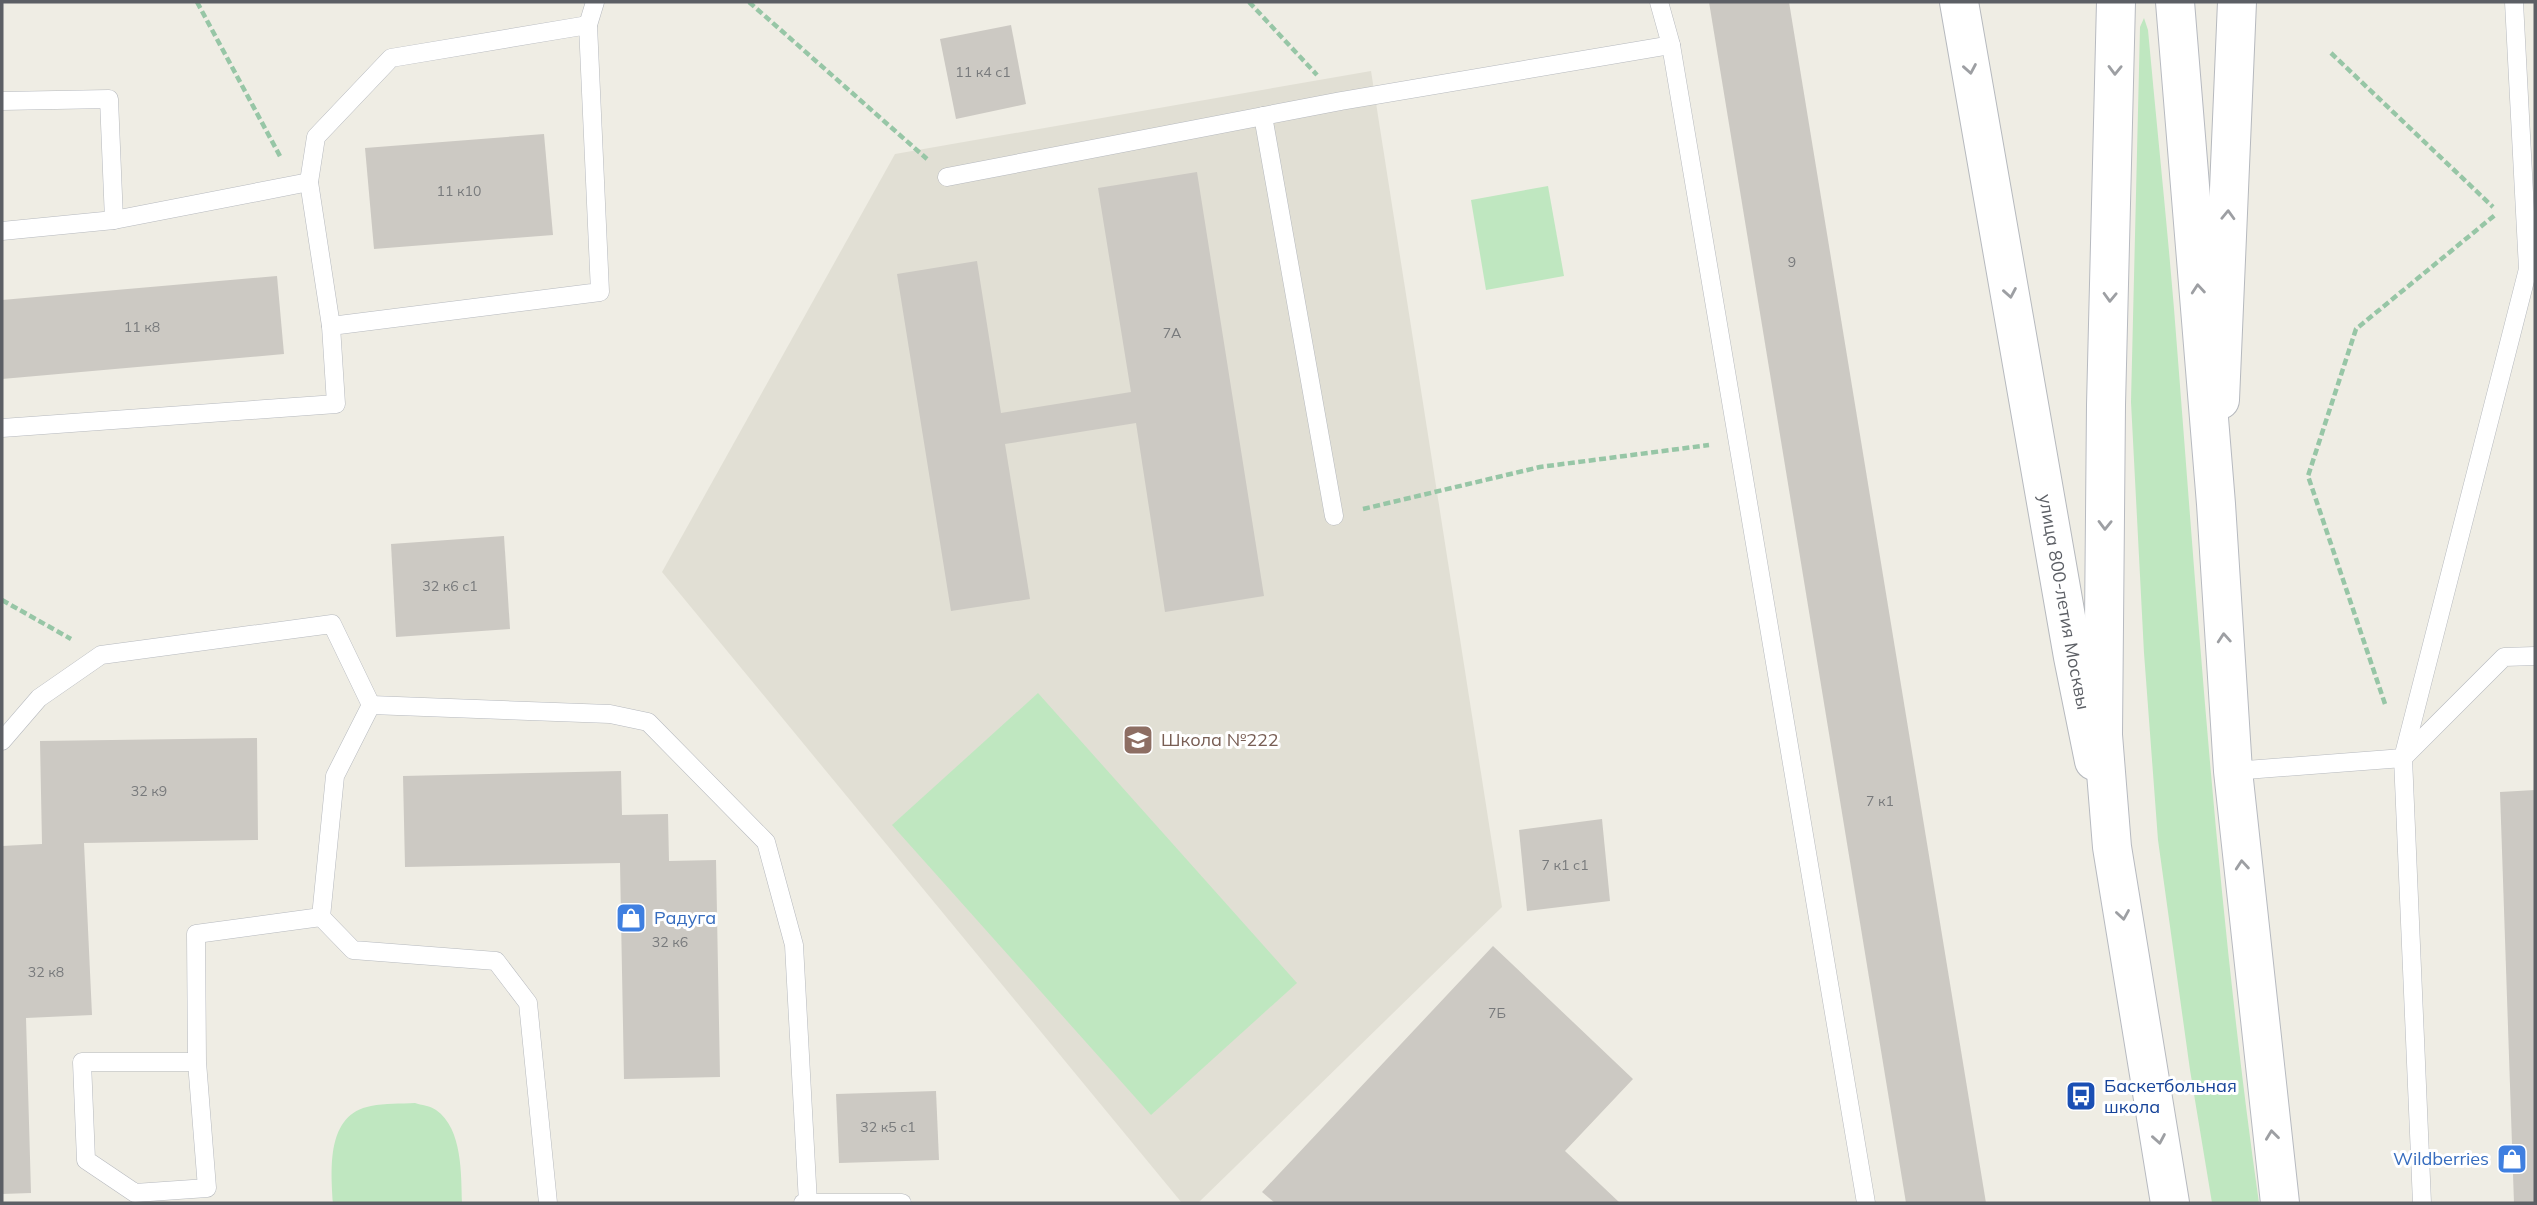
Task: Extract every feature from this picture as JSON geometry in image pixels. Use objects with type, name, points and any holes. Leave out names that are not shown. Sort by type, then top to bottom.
[{"type":"main road","name":"улица 800-летия Москвы","points":[[1959,2],[2073,657],[2112,847],[2170,1203]]},
{"type":"main road","points":[[2112,847],[2103,735],[2102,652],[2116,2]]},
{"type":"main road","points":[[2175,2],[2216,504],[2233,771],[2280,1203]]},
{"type":"main road","points":[[2216,504],[2237,2]]},
{"type":"lane","points":[[331,326],[600,292],[589,25],[595,2]]},
{"type":"lane","points":[[1659,2],[1671,45],[1866,1203]]},
{"type":"lane","points":[[2422,1203],[2403,758],[2528,269],[2514,2]]},
{"type":"lane","points":[[2,428],[336,404],[331,326],[302,184],[316,137],[391,58],[589,25]]},
{"type":"lane","points":[[947,177],[1341,101],[1671,45]]},
{"type":"lane","points":[[2,101],[109,99],[114,220]]},
{"type":"lane","points":[[1263,116],[1335,516]]},
{"type":"lane","points":[[2,231],[114,220],[302,184]]},
{"type":"lane","points":[[2,741],[39,698],[101,655],[332,624],[371,705]]},
{"type":"lane","points":[[2233,771],[2403,758],[2504,657],[2535,656]]},
{"type":"lane","points":[[371,705],[335,776],[321,917],[353,950],[496,961],[528,1003],[548,1203]]},
{"type":"lane","points":[[371,705],[610,714],[648,722],[766,842],[794,945],[806,1203],[902,1203]]},
{"type":"lane","points":[[197,1062],[82,1062],[86,1160],[135,1193],[207,1188],[197,1062],[197,934],[321,917]]},
{"type":"path","points":[[197,2],[302,184]]},
{"type":"path","points":[[749,2],[947,177]]},
{"type":"path","points":[[1249,2],[1341,101]]},
{"type":"path","points":[[2331,53],[2498,212],[2528,269]]},
{"type":"path","points":[[2403,758],[2308,476],[2356,329],[2498,212]]},
{"type":"path","points":[[1335,516],[1540,467],[1738,442]]},
{"type":"path","points":[[2,600],[101,655]]},
{"type":"shaded area","name":"Школа №222","points":[[1371,71],[1502,907],[1198,1203],[1182,1203],[662,572],[895,154]]},
{"type":"green space","points":[[2144,18],[2148,30],[2171,278],[2222,888],[2259,1203],[2212,1203],[2190,1070],[2158,840],[2144,653],[2131,402],[2140,27]]},
{"type":"green space","points":[[1548,186],[1564,276],[1486,290],[1471,200]]},
{"type":"green space","points":[[1038,693],[1297,983],[1151,1115],[892,825]]},
{"type":"green space","points":[[415,1103],[436,1110],[445,1118],[451,1129],[459,1153],[462,1203],[333,1203],[334,1145],[346,1120],[356,1111],[371,1106]]},
{"type":"building","points":[[1709,2],[1789,2],[1986,1203],[1906,1203]]},
{"type":"building","points":[[1011,25],[1026,104],[956,119],[940,39]]},
{"type":"building","points":[[544,134],[553,235],[374,249],[365,148]]},
{"type":"building","points":[[1197,172],[1264,596],[1165,612],[1136,423],[1005,444],[1030,599],[951,611],[897,274],[977,261],[1001,413],[1131,392],[1098,188]]},
{"type":"building","points":[[277,276],[284,354],[2,379],[2,300]]},
{"type":"building","points":[[504,536],[510,629],[396,637],[391,544]]},
{"type":"building","points":[[257,738],[258,840],[84,843],[92,1015],[26,1018],[31,1193],[2,1194],[2,846],[42,844],[40,741]]},
{"type":"building","points":[[621,771],[622,815],[668,814],[669,861],[716,860],[720,1077],[624,1079],[620,863],[405,867],[403,776]]},
{"type":"building","points":[[2535,790],[2535,1203],[2514,1203],[2500,792]]},
{"type":"building","points":[[1602,819],[1610,901],[1527,911],[1519,830]]},
{"type":"building","points":[[1493,946],[1633,1079],[1565,1151],[1620,1203],[1275,1203],[1262,1192]]},
{"type":"building","points":[[936,1091],[939,1160],[839,1163],[836,1094]]},
{"type":"place","name":"Школа №222","points":[[1138,740]]},
{"type":"place","name":"Радуга","points":[[631,918]]},
{"type":"place","name":"Баскетбольная школа","points":[[2081,1096]]},
{"type":"place","name":"Wildberries","points":[[2512,1159]]}]
